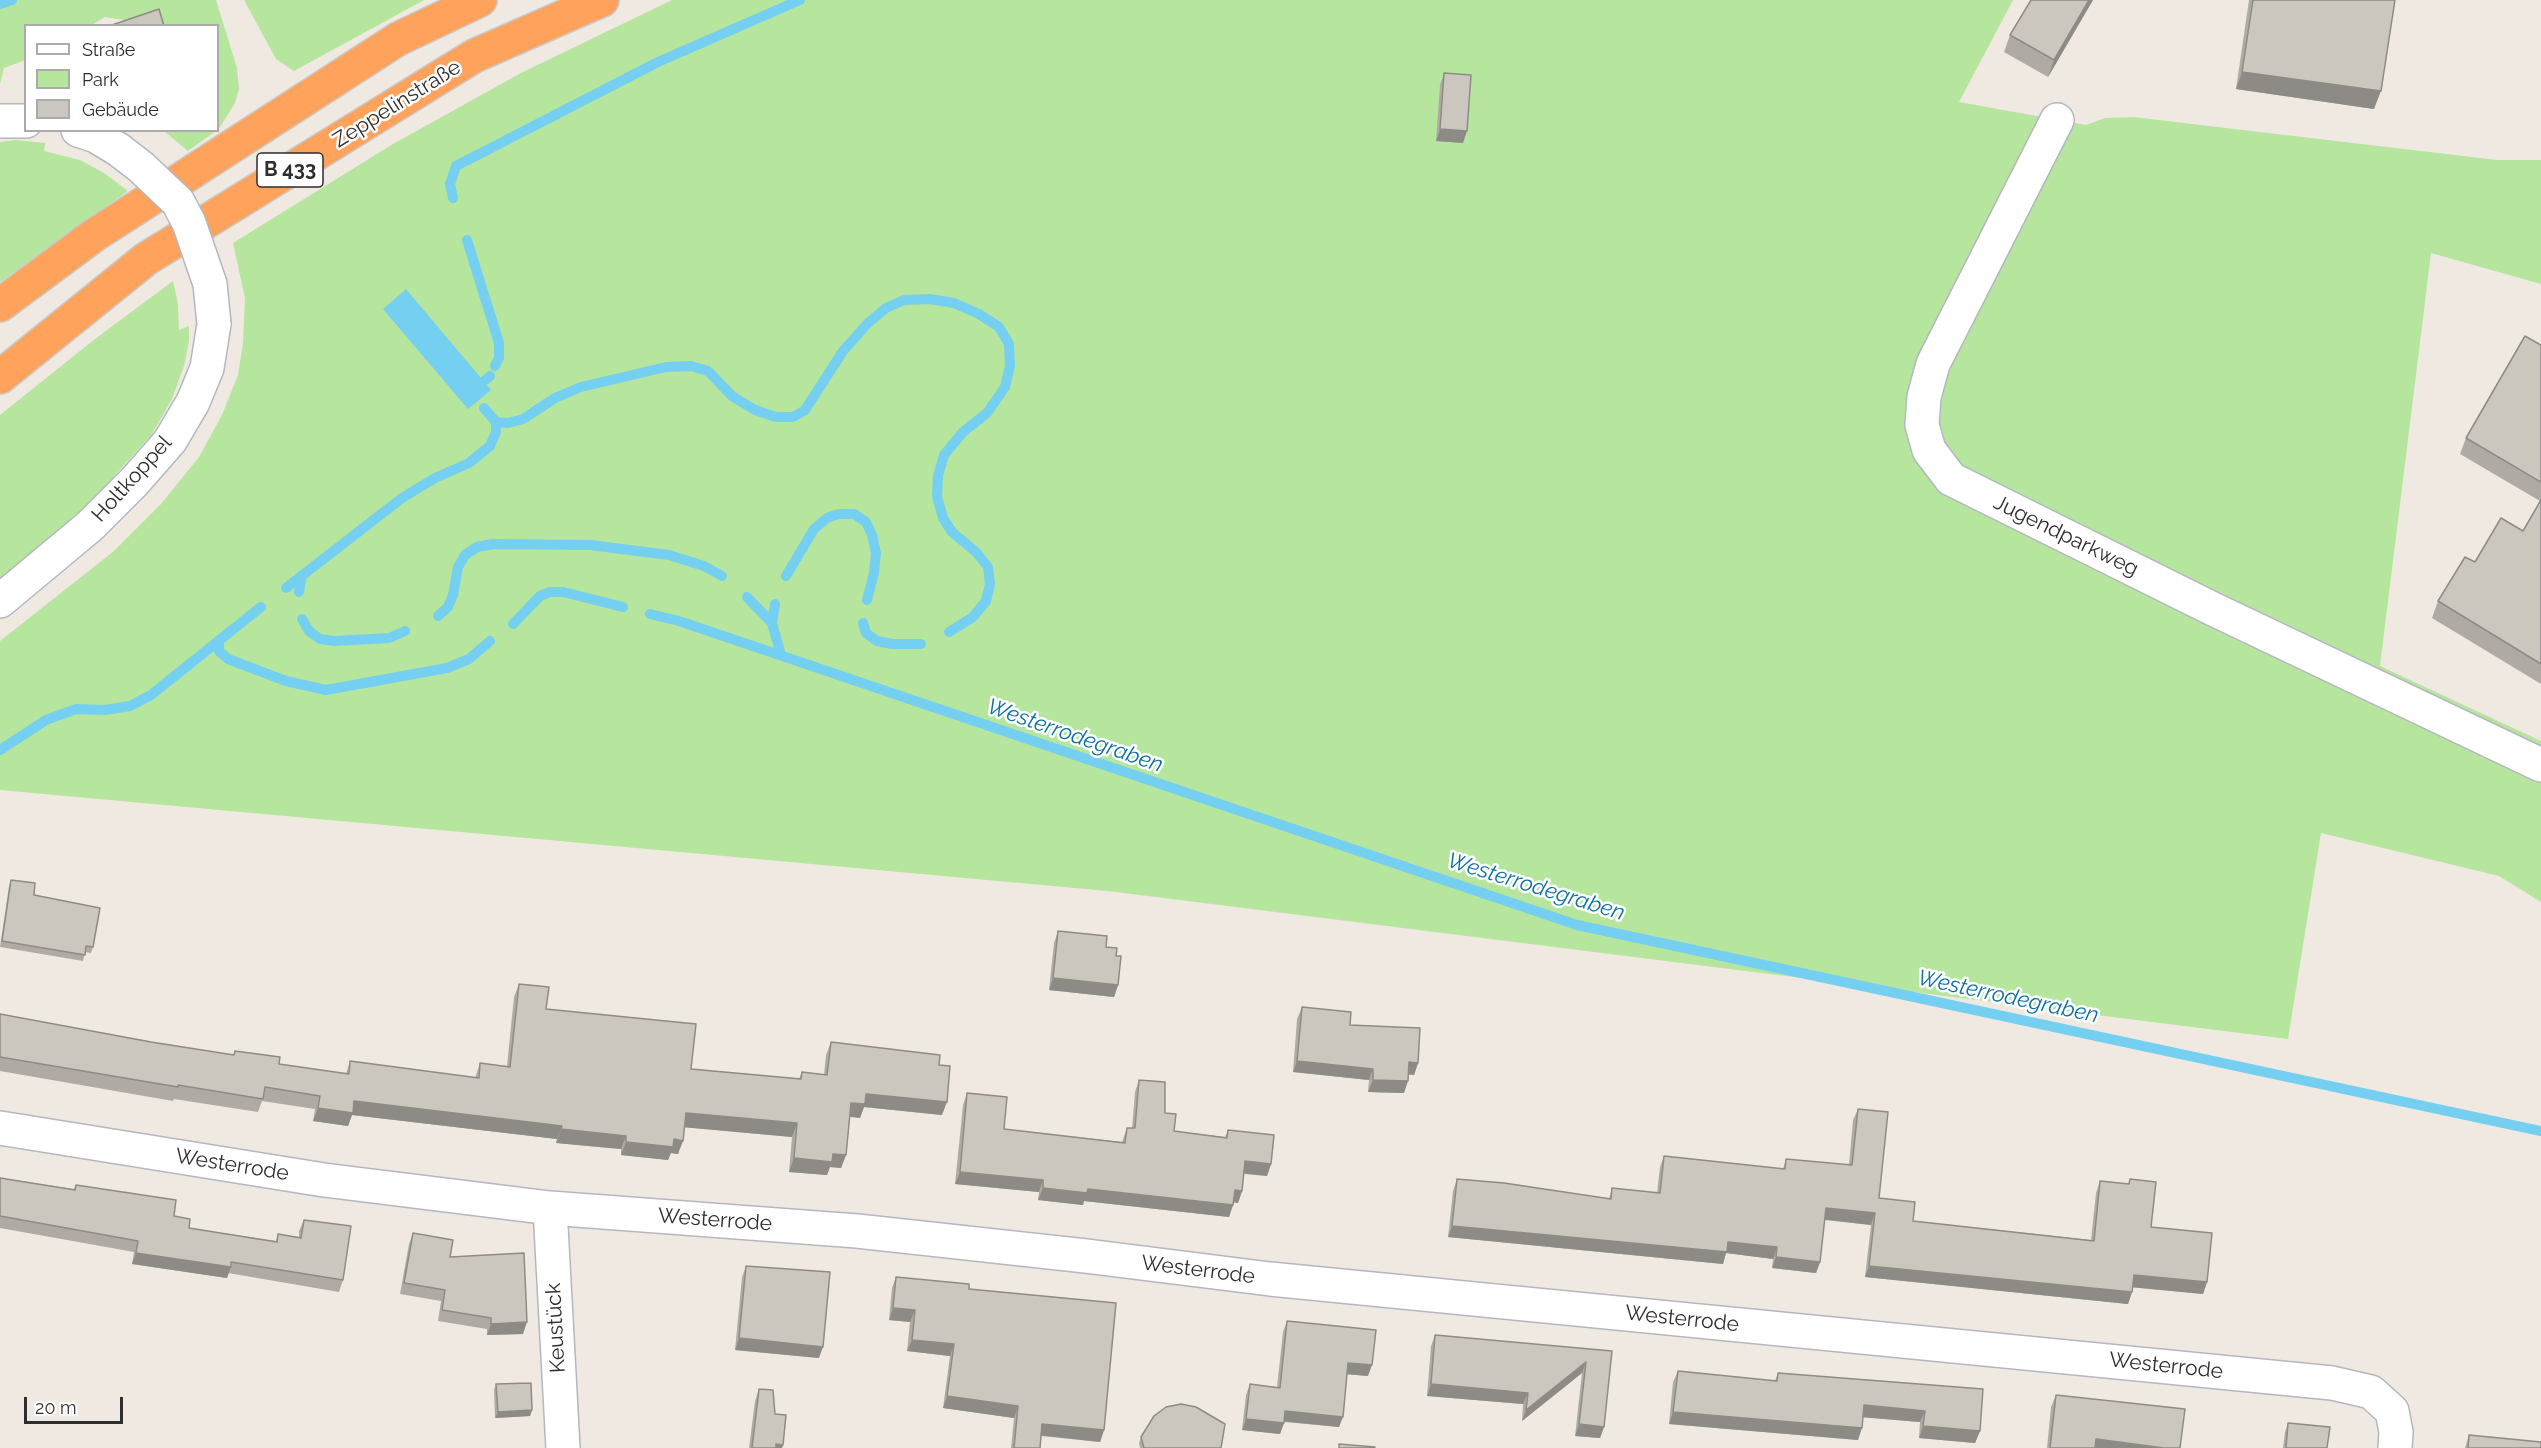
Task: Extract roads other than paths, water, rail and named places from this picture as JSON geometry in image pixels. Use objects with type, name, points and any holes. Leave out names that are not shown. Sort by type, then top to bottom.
[{"type":"highway","name":"B 433","points":[[0,305],[93,236],[398,39],[480,0]]},
{"type":"highway","name":"Zeppelinstraße","points":[[0,377],[146,259],[474,56],[602,0]]},
{"type":"street","name":"Jugendparkweg","points":[[2057,120],[1933,364],[1924,397],[1922,425],[1929,450],[1945,472],[1951,479],[2213,609],[2541,765]]},
{"type":"street","points":[[0,121],[24,121]]},
{"type":"street","name":"Holtkoppel","points":[[0,601],[90,526],[135,481],[170,441],[193,402],[207,368],[214,324],[210,284],[189,223],[177,202],[141,167],[119,150],[96,136],[84,132]]},
{"type":"street","name":"Westerrode","points":[[0,1128],[324,1180],[550,1208],[857,1231],[1270,1279],[2332,1383],[2371,1392],[2392,1411],[2396,1432],[2395,1448]]},
{"type":"street","name":"Keustück","points":[[550,1208],[563,1448]]},
{"type":"water","points":[[406,289],[491,390],[468,409],[383,309]]},
{"type":"waterway","points":[[0,4],[12,0]]},
{"type":"waterway","points":[[453,198],[450,184],[456,166],[658,62],[800,0]]},
{"type":"waterway","points":[[467,240],[499,343],[499,358],[495,366]]},
{"type":"waterway","points":[[496,422],[508,423],[523,419],[555,398],[581,387],[666,367],[691,366],[708,371],[732,396],[755,410],[776,417],[793,417],[805,410],[843,351],[867,324],[886,308],[904,300],[930,299],[954,303],[979,314],[999,327],[1009,344],[1010,366],[1005,387],[987,413],[963,432],[944,455],[938,476],[937,497],[943,518],[952,532],[976,552],[988,567],[990,584],[986,601],[973,617],[949,632]]},
{"type":"waterway","points":[[484,381],[490,376]]},
{"type":"waterway","points":[[286,588],[402,498],[435,478],[469,463],[490,446],[496,432],[496,422],[484,408]]},
{"type":"waterway","points":[[786,576],[814,529],[827,518],[839,514],[854,514],[866,522],[876,553],[867,600]]},
{"type":"waterway","points":[[438,616],[448,607],[453,595],[458,567],[465,555],[477,547],[493,544],[590,545],[669,555],[704,566],[722,576]]},
{"type":"waterway","points":[[299,592],[302,575]]},
{"type":"waterway","name":"Westerrodegraben","points":[[513,624],[540,596],[550,592],[563,592],[623,607]]},
{"type":"waterway","points":[[747,597],[772,623],[781,655]]},
{"type":"waterway","points":[[772,623],[775,604]]},
{"type":"waterway","points":[[0,750],[46,720],[76,709],[105,710],[130,706],[151,695],[261,607]]},
{"type":"waterway","name":"Westerrodegraben","points":[[650,614],[679,621],[1577,925],[2541,1131]]},
{"type":"waterway","points":[[302,619],[309,631],[320,639],[334,641],[389,638],[405,631]]},
{"type":"waterway","points":[[863,623],[866,633],[877,641],[892,644],[921,644]]},
{"type":"waterway","name":"Westerrodegraben","points":[[219,640],[219,651],[228,659],[286,681],[326,690],[447,668],[469,659],[490,641]]}]
